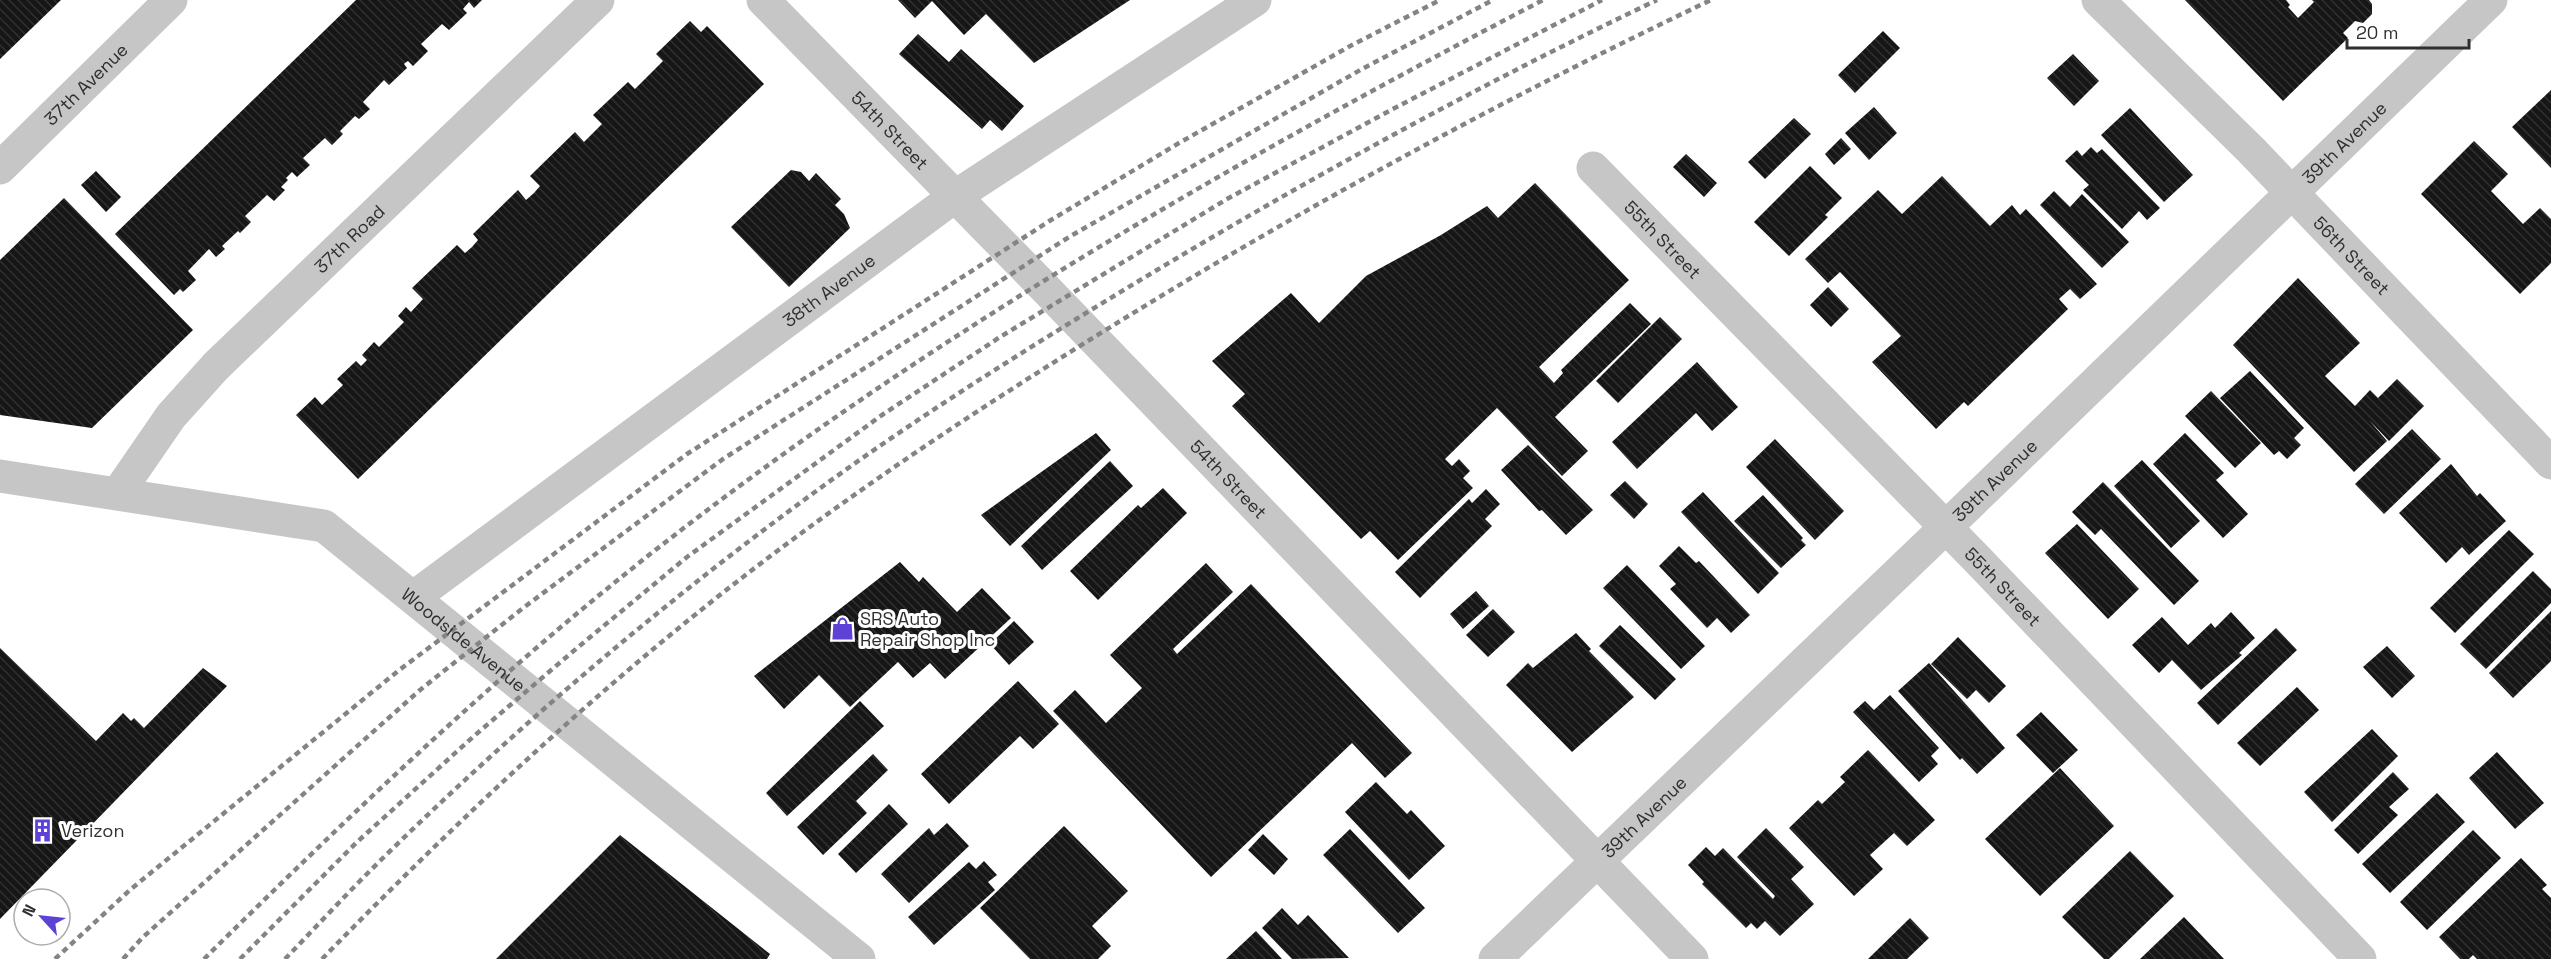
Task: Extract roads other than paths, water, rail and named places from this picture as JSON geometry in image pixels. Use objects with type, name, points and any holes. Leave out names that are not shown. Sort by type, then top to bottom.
[{"type":"street","name":"37th Avenue","points":[[0,168],[171,0]]},
{"type":"street","name":"37th Road","points":[[118,493],[171,417],[216,366],[598,0]]},
{"type":"street","name":"54th Street","points":[[763,0],[1041,284],[1692,959]]},
{"type":"street","name":"38th Avenue","points":[[414,597],[954,197],[1255,0]]},
{"type":"street","name":"56th Street","points":[[2098,0],[2292,194],[2551,463]]},
{"type":"street","name":"39th Avenue","points":[[1495,959],[1946,528],[2491,0]]},
{"type":"street","name":"55th Street","points":[[1593,168],[1946,528],[2360,959]]},
{"type":"street","name":"Woodside Avenue","points":[[0,476],[324,526],[414,597],[848,956]]},
{"type":"railway","points":[[55,959],[131,889],[398,671],[687,454],[1051,220],[1179,143],[1352,45],[1440,0]]},
{"type":"railway","points":[[123,959],[142,938],[420,690],[523,608],[723,459],[1069,237],[1362,69],[1493,0]]},
{"type":"railway","points":[[204,959],[372,796],[487,691],[667,541],[770,464],[875,390],[983,319],[1093,251],[1316,122],[1543,0]]},
{"type":"railway","points":[[240,959],[357,842],[474,736],[577,648],[687,557],[882,415],[1000,337],[1227,199],[1602,0]]},
{"type":"railway","points":[[285,959],[347,894],[435,808],[588,670],[749,541],[844,471],[1010,360],[1265,207],[1459,100],[1657,0]]},
{"type":"railway","points":[[322,959],[467,815],[619,678],[725,591],[879,478],[985,406],[1093,338],[1355,183],[1496,107],[1711,0]]},
{"type":"place","name":"SRS Auto Repair Shop Inc","points":[[842,628]]},
{"type":"place","name":"Verizon","points":[[43,830]]}]
